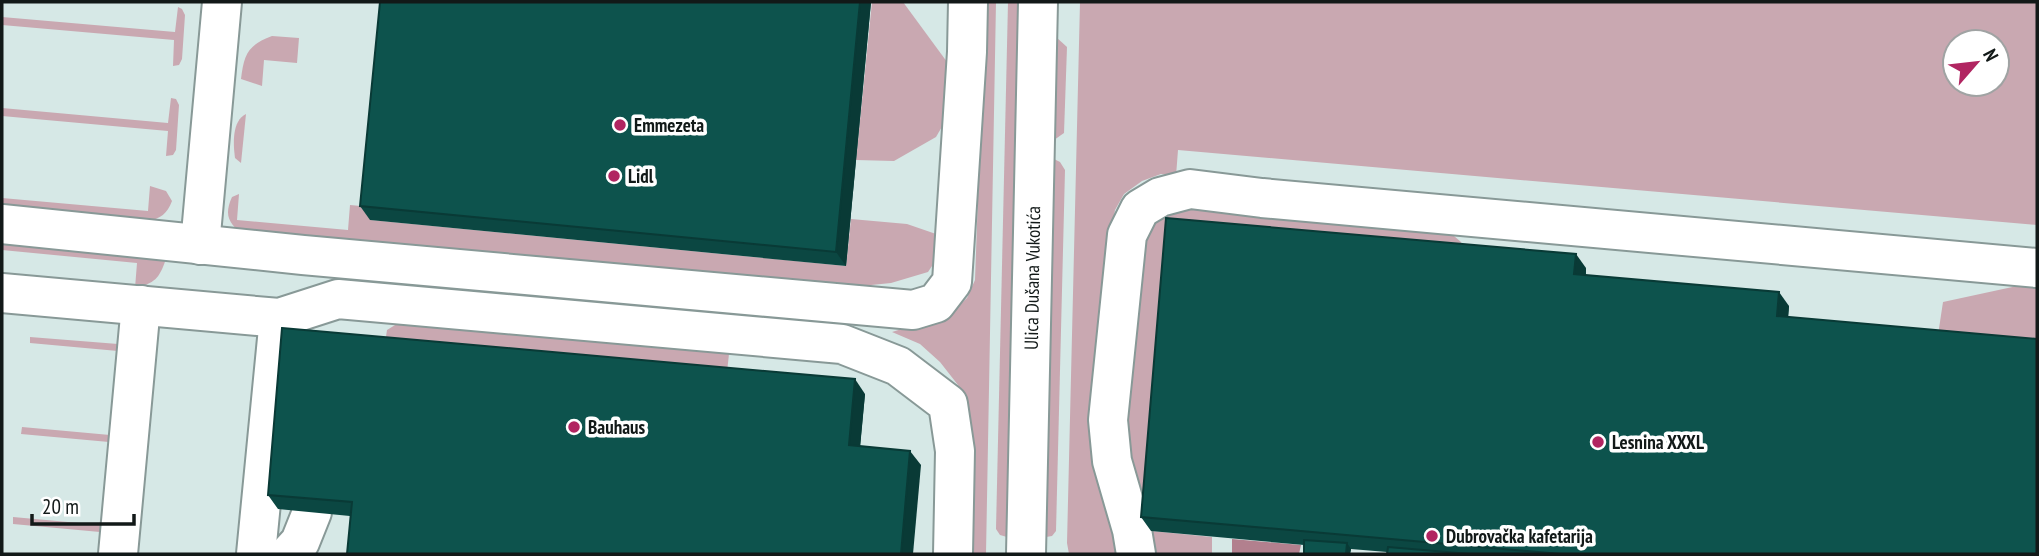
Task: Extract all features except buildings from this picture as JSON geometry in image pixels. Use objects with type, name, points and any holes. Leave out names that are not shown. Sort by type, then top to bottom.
[{"type":"street","points":[[200,245],[222,2]]},
{"type":"street","points":[[2,225],[913,310],[936,303],[952,282],[968,2]]},
{"type":"street","name":"Ulica Dušana Vukotića","points":[[1026,554],[1038,2]]},
{"type":"street","points":[[1136,554],[1132,530],[1112,461],[1108,420],[1127,235],[1140,209],[1160,197],[1190,189],[2037,268]]},
{"type":"street","points":[[2,293],[279,318],[338,299],[842,344],[898,366],[948,404],[955,451],[953,554]]},
{"type":"street","points":[[118,554],[141,305]]},
{"type":"street","points":[[257,554],[279,318]]},
{"type":"street","points":[[289,554],[300,542],[312,512]]},
{"type":"shaded area","points":[[872,2],[903,2],[950,66],[954,106],[936,137],[894,161],[856,160]]},
{"type":"shaded area","points":[[985,2],[996,2],[986,554],[970,554],[971,418],[958,385],[940,362],[920,344],[892,332],[950,314],[967,298],[975,280]]},
{"type":"shaded area","points":[[1008,2],[1018,2],[1007,537],[1000,535],[996,529]]},
{"type":"shaded area","points":[[1080,2],[2037,2],[2037,225],[1178,150],[1176,176],[1161,174],[1142,181],[1124,194],[1115,210],[1107,265],[1120,554],[1069,554],[1067,543]]},
{"type":"shaded area","points":[[178,7],[185,15],[182,59],[179,65],[173,66],[174,40],[2,25],[2,17],[175,32]]},
{"type":"shaded area","points":[[272,36],[299,38],[297,63],[264,60],[262,86],[241,79],[246,57],[252,47]]},
{"type":"shaded area","points":[[1056,37],[1067,47],[1064,133],[1054,140]]},
{"type":"shaded area","points":[[171,98],[176,99],[179,105],[176,150],[173,155],[166,156],[168,131],[2,116],[2,108],[168,123]]},
{"type":"shaded area","points":[[246,114],[241,163],[235,158],[235,133],[238,122]]},
{"type":"shaded area","points":[[1054,159],[1060,162],[1065,170],[1056,531],[1052,536],[1046,537]]},
{"type":"shaded area","points":[[150,186],[166,191],[172,201],[163,215],[147,222],[2,211],[2,198],[148,211]]},
{"type":"shaded area","points":[[239,194],[237,220],[348,230],[350,205],[371,207],[371,220],[846,266],[851,219],[907,224],[936,234],[942,251],[928,272],[891,283],[842,288],[245,236],[235,228],[228,215],[232,197]]},
{"type":"shaded area","points":[[1174,208],[1447,230],[1461,242],[1464,250],[1152,531],[1212,537],[1212,554],[1154,554],[1129,461],[1126,407],[1144,239],[1160,217]]},
{"type":"shaded area","points":[[2,242],[166,259],[155,279],[135,288],[137,263],[2,250]]},
{"type":"shaded area","points":[[2017,286],[2037,288],[2037,344],[1938,335],[1943,302]]},
{"type":"shaded area","points":[[400,322],[729,354],[726,381],[384,350],[387,330]]},
{"type":"shaded area","points":[[30,337],[118,344],[118,351],[30,343]]},
{"type":"shaded area","points":[[22,427],[110,435],[109,442],[21,434]]},
{"type":"shaded area","points":[[13,517],[101,525],[100,532],[13,524]]},
{"type":"shaded area","points":[[1232,539],[1301,545],[1299,554],[1232,554]]},
{"type":"place","name":"Emmezeta","points":[[620,125]]},
{"type":"place","name":"Lidl","points":[[614,176]]},
{"type":"place","name":"Bauhaus","points":[[574,427]]},
{"type":"place","name":"Lesnina XXXL","points":[[1598,442]]},
{"type":"place","name":"Dubrovačka kafetarija","points":[[1432,536]]}]
